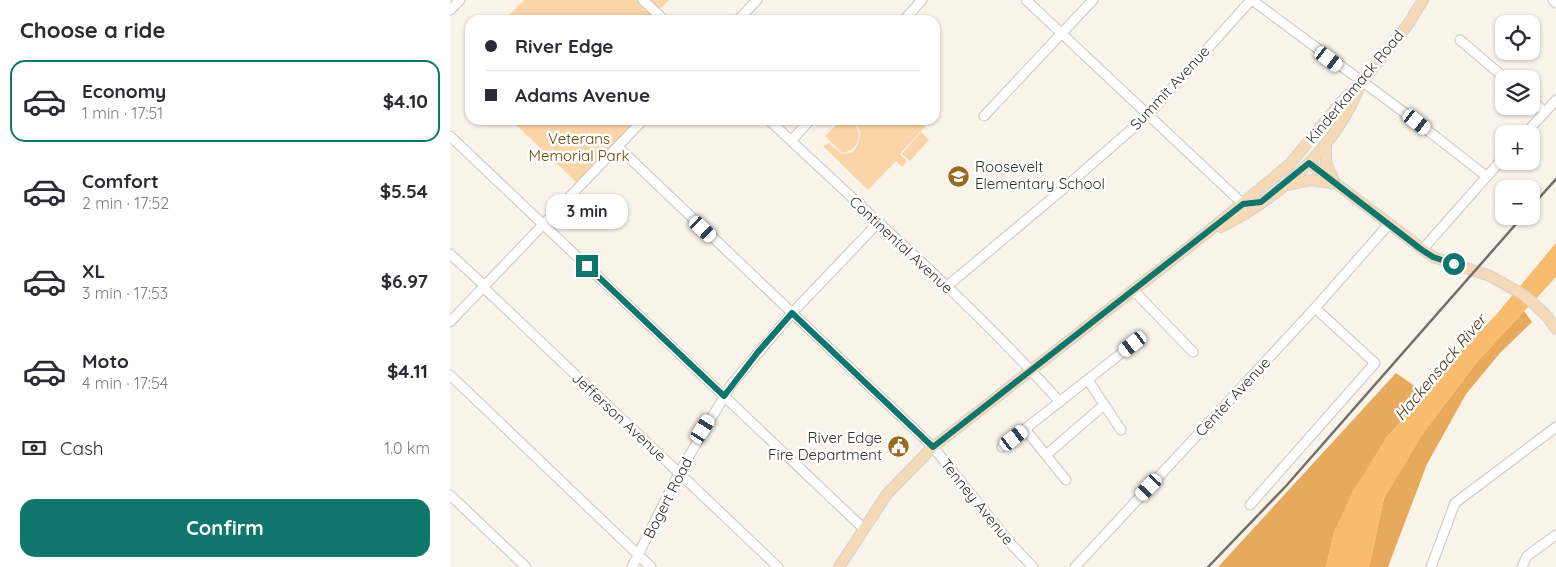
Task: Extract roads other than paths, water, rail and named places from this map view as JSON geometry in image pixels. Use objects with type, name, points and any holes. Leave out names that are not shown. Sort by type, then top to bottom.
[{"type":"main road","name":"Kinderkamack Road","points":[[839,567],[886,494],[933,447],[1204,235],[1289,165],[1341,102],[1362,82],[1409,23],[1423,0]]},
{"type":"main road","points":[[1204,235],[1246,215],[1309,163],[1327,141],[1354,101],[1362,82]]},
{"type":"main road","points":[[1327,141],[1326,163],[1336,184]]},
{"type":"main road","points":[[1309,163],[1433,257],[1490,276],[1514,288],[1535,303],[1556,329]]},
{"type":"main road","points":[[1282,187],[1300,181],[1311,180],[1336,184]]},
{"type":"main road","points":[[1243,204],[1261,202]]},
{"type":"street","points":[[450,10],[460,0]]},
{"type":"street","points":[[643,0],[659,15]]},
{"type":"street","points":[[743,15],[757,0]]},
{"type":"street","points":[[908,15],[922,0]]},
{"type":"street","points":[[1026,0],[1243,204]]},
{"type":"street","points":[[984,116],[1093,0]]},
{"type":"street","points":[[1251,0],[1486,176]]},
{"type":"street","name":"Summit Avenue","points":[[946,287],[1149,114],[1251,0]]},
{"type":"street","points":[[1460,40],[1495,70]]},
{"type":"street","points":[[1534,125],[1556,100]]},
{"type":"street","points":[[1540,107],[1546,112]]},
{"type":"street","points":[[450,322],[638,125]]},
{"type":"street","name":"Continental Avenue","points":[[774,125],[1032,370],[1060,402]]},
{"type":"street","points":[[791,141],[805,125]]},
{"type":"street","points":[[450,136],[863,528]]},
{"type":"street","name":"Tenney Avenue","points":[[618,147],[933,447],[1011,544],[1033,567]]},
{"type":"street","points":[[1422,250],[1495,166]]},
{"type":"street","name":"Bogert Road","points":[[632,567],[679,473],[724,396],[758,352],[792,313],[878,223]]},
{"type":"street","name":"Center Avenue","points":[[1075,567],[1315,308],[1389,224]]},
{"type":"street","name":"Jefferson Avenue","points":[[450,254],[778,567]]},
{"type":"street","points":[[1133,290],[1193,352]]},
{"type":"street","points":[[1250,505],[1375,363],[1315,308]]},
{"type":"street","points":[[1002,447],[1133,344]]},
{"type":"street","points":[[450,374],[651,567]]},
{"type":"street","points":[[1088,380],[1121,430]]},
{"type":"street","points":[[1046,455],[1104,404]]},
{"type":"street","points":[[1431,567],[1455,503],[1556,427]]},
{"type":"street","points":[[1025,429],[1066,480]]},
{"type":"street","points":[[450,495],[526,567]]},
{"type":"street","points":[[1522,567],[1527,556],[1556,534]]},
{"type":"railway","points":[[1540,197],[1556,179]]},
{"type":"railway","points":[[1208,567],[1286,486],[1515,225]]},
{"type":"place","name":"Roosevelt Elementary School","points":[[959,176]]},
{"type":"place","name":"River Edge Fire Department","points":[[898,447]]},
{"type":"park label","name":"Veterans Memorial Park","points":[[579,148]]},
{"type":"water label","name":"Hackensack River","points":[[1440,367]]}]
